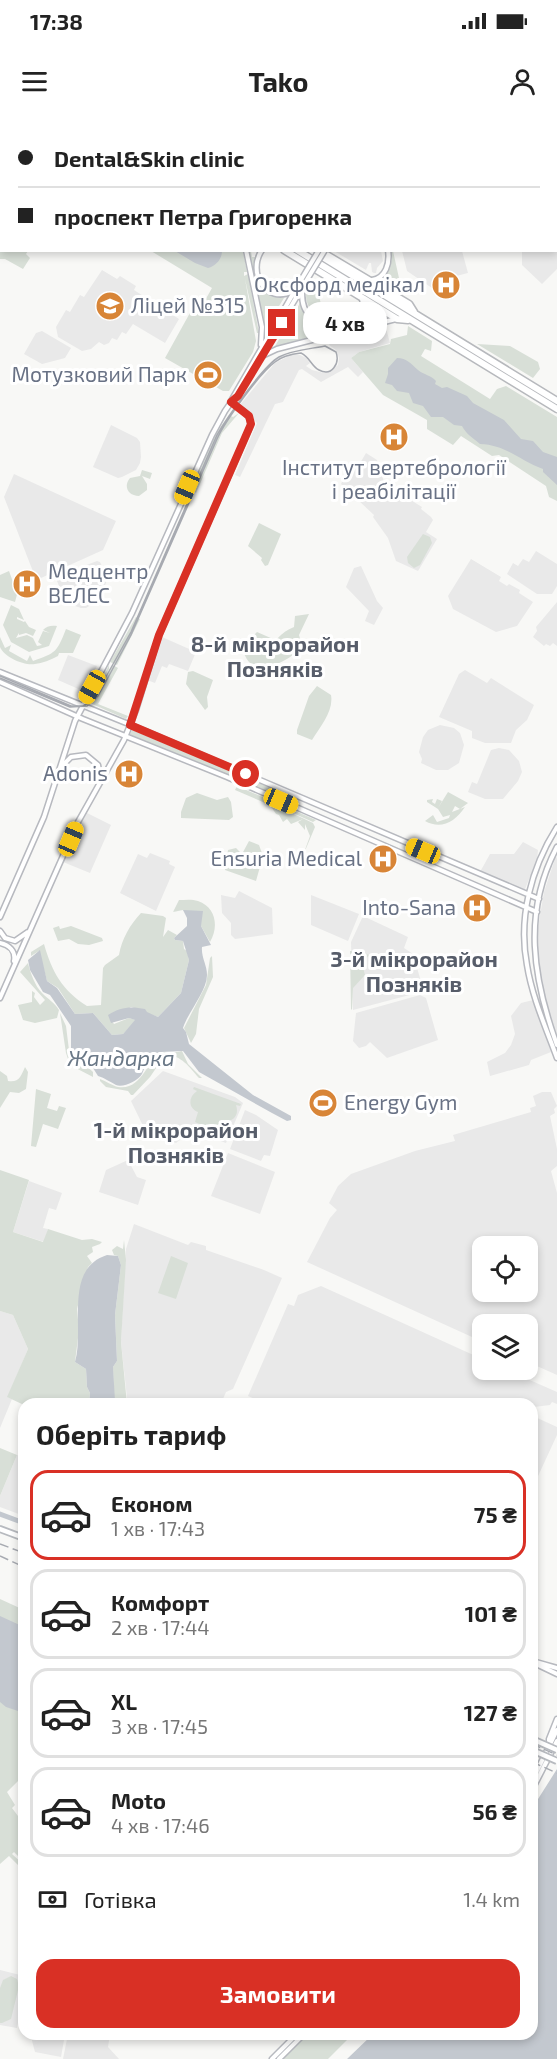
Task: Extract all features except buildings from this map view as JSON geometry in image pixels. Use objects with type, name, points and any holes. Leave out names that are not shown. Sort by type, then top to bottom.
[{"type":"highway","points":[[287,252],[397,319],[412,320]]},
{"type":"highway","points":[[300,252],[557,409]]},
{"type":"highway","points":[[314,252],[557,401]]},
{"type":"highway","points":[[323,252],[409,304],[421,318]]},
{"type":"main road","points":[[246,252],[262,327],[259,352]]},
{"type":"main road","points":[[261,252],[257,266],[259,278],[264,287],[271,293],[279,295],[299,289]]},
{"type":"main road","points":[[231,402],[238,396],[262,357],[319,252]]},
{"type":"main road","points":[[303,282],[324,252]]},
{"type":"main road","points":[[369,280],[376,279],[385,272],[388,252]]},
{"type":"main road","points":[[0,917],[44,817],[82,706],[132,613],[212,435],[259,352],[299,289]]},
{"type":"main road","points":[[299,289],[309,315],[318,322],[329,325],[346,323],[355,319],[362,310],[361,298]]},
{"type":"main road","points":[[262,357],[304,342],[397,319]]},
{"type":"main road","points":[[0,998],[78,822],[126,737],[159,635],[251,424],[249,416],[231,402]]},
{"type":"main road","points":[[0,672],[539,899]]},
{"type":"main road","points":[[0,682],[126,737],[218,773],[537,912]]},
{"type":"main road","points":[[59,770],[71,757],[82,754],[90,757],[100,770],[97,788]]},
{"type":"main road","points":[[295,807],[300,804],[300,797]]},
{"type":"main road","points":[[557,827],[539,860],[529,895],[526,908],[525,940],[527,966],[535,998],[557,1058]]},
{"type":"main road","points":[[557,847],[545,875],[539,899],[534,946],[541,996],[557,1045]]},
{"type":"main road","points":[[0,931],[5,938],[15,941],[30,930]]},
{"type":"main road","points":[[0,943],[10,947],[13,952],[15,957],[12,970]]},
{"type":"main road","points":[[0,1529],[18,1536]]},
{"type":"main road","points":[[538,1663],[557,1668]]},
{"type":"main road","points":[[538,1664],[557,1674]]},
{"type":"main road","points":[[549,1746],[549,1738],[557,1719]]},
{"type":"main road","points":[[538,1768],[557,1730]]},
{"type":"main road","points":[[538,1778],[557,1741]]},
{"type":"main road","points":[[538,1742],[557,1750]]},
{"type":"main road","points":[[538,1753],[557,1761]]},
{"type":"main road","points":[[272,2059],[291,2040]]},
{"type":"main road","points":[[279,2059],[297,2040]]},
{"type":"shaded area","points":[[0,252],[27,252],[26,254],[30,258],[23,269],[5,259],[0,259]]},
{"type":"shaded area","points":[[153,252],[243,252],[247,272],[244,272],[244,276],[248,274],[259,333],[257,333],[245,279],[256,341],[253,352],[229,391],[223,391],[165,358],[191,311],[193,309],[199,311],[212,288]]},
{"type":"shaded area","points":[[249,252],[252,257],[256,254],[255,270],[259,284],[269,294],[284,298],[265,329]]},
{"type":"shaded area","points":[[336,252],[381,252],[383,261],[376,273],[372,272],[371,263],[366,270]]},
{"type":"shaded area","points":[[391,252],[393,252],[403,296],[379,282],[390,268]]},
{"type":"shaded area","points":[[402,252],[462,252],[468,273],[441,280],[432,288],[407,271]]},
{"type":"shaded area","points":[[522,252],[557,252],[557,269],[542,284],[522,265]]},
{"type":"shaded area","name":"Ліцей №315","points":[[102,270],[117,279],[120,276],[136,286],[134,290],[179,319],[165,343],[133,324],[126,334],[122,332],[117,340],[112,338],[104,345],[99,342],[91,349],[82,351],[58,337],[56,327],[66,310],[70,312],[80,295],[84,297]]},
{"type":"shaded area","points":[[312,283],[317,288],[325,320],[316,315],[308,305],[306,290]]},
{"type":"shaded area","points":[[300,303],[312,321],[333,328],[353,323],[361,316],[366,305],[386,318],[274,348]]},
{"type":"shaded area","points":[[408,326],[432,341],[431,351],[425,349],[421,356],[490,399],[497,389],[506,386],[557,417],[557,501],[549,497],[546,486],[499,455],[492,456],[461,436],[453,445],[427,429],[427,420],[383,395],[351,358],[359,352],[390,344],[391,339],[407,335]]},
{"type":"shaded area","points":[[386,328],[390,343],[359,352],[351,358],[363,372],[358,377],[348,367],[321,382],[302,369],[299,370],[283,402],[275,404],[240,477],[235,475],[257,423],[239,406],[275,363],[291,355],[300,355],[310,363],[306,366],[324,373],[338,365],[339,358],[336,350],[329,345],[331,341]]},
{"type":"shaded area","points":[[42,331],[71,348],[65,358],[42,364],[24,354],[36,333]]},
{"type":"shaded area","points":[[477,344],[510,346],[538,362],[540,369],[533,378]]},
{"type":"shaded area","points":[[239,413],[222,433],[196,493],[191,488],[214,436],[229,415],[233,417]]},
{"type":"shaded area","points":[[111,425],[137,438],[140,442],[141,457],[136,470],[118,478],[93,467]]},
{"type":"shaded area","points":[[366,453],[377,460],[387,491],[392,496],[395,492],[408,501],[409,499],[422,507],[421,509],[433,520],[426,532],[437,539],[418,571],[396,561],[388,538],[373,517],[374,515],[341,484],[351,463],[359,465]]},
{"type":"shaded area","points":[[142,470],[152,473],[150,479],[142,476],[147,484],[147,490],[135,496],[129,492],[127,484],[130,478],[140,476]]},
{"type":"shaded area","points":[[14,474],[116,521],[103,550],[41,578],[34,574],[4,497]]},
{"type":"shaded area","points":[[259,523],[281,534],[268,565],[265,566],[262,558],[248,546]]},
{"type":"shaded area","points":[[423,534],[430,537],[432,543],[420,565],[414,568],[408,563],[407,557]]},
{"type":"shaded area","points":[[536,551],[557,564],[557,586],[552,594],[537,594],[507,574],[513,563],[518,566],[523,559],[529,562]]},
{"type":"shaded area","points":[[471,559],[501,577],[499,581],[520,590],[519,593],[533,602],[517,626],[496,632],[453,609],[448,596]]},
{"type":"shaded area","points":[[97,561],[100,562],[108,578],[99,600],[86,608],[66,603],[57,581],[58,576]]},
{"type":"shaded area","points":[[361,566],[377,601],[383,608],[374,625],[365,621],[369,611],[346,587],[354,568]]},
{"type":"shaded area","points":[[9,571],[13,582],[17,581],[19,587],[15,602],[0,597],[0,575]]},
{"type":"shaded area","points":[[557,602],[557,646],[553,643],[550,646],[546,644],[544,646],[533,637],[537,631],[536,627]]},
{"type":"shaded area","points":[[11,605],[19,609],[24,620],[17,617],[17,619],[25,621],[29,627],[36,630],[33,636],[26,633],[19,635],[19,633],[16,638],[27,635],[33,638],[37,646],[42,645],[38,642],[43,631],[50,633],[43,630],[49,626],[57,626],[49,646],[29,652],[11,642],[3,625]]},
{"type":"shaded area","points":[[309,614],[299,635],[301,642],[312,648],[306,652],[297,650],[275,665],[261,667],[248,661],[244,654],[247,642],[257,632],[273,639],[256,643],[255,650],[264,652],[281,635],[294,627],[295,616]]},
{"type":"shaded area","points":[[136,617],[140,619],[117,665],[110,662]]},
{"type":"shaded area","points":[[66,629],[81,635],[73,653],[59,653],[58,656],[41,663],[20,662],[2,651],[0,647],[0,637],[5,648],[11,645],[9,651],[27,661],[30,655],[33,661],[55,651]]},
{"type":"shaded area","points":[[162,637],[196,652],[188,671],[169,664],[167,668],[162,666],[155,683],[147,680]]},
{"type":"shaded area","points":[[68,655],[97,666],[83,691],[58,680]]},
{"type":"shaded area","points":[[109,665],[100,688],[113,665],[118,668],[98,704],[128,716],[126,719],[90,703]]},
{"type":"shaded area","points":[[465,670],[487,683],[491,678],[534,705],[527,720],[516,730],[511,743],[485,743],[472,738],[472,731],[439,717],[459,674]]},
{"type":"shaded area","points":[[193,671],[213,680],[207,697],[208,707],[205,710],[186,684],[188,672]]},
{"type":"shaded area","points":[[317,686],[331,695],[331,701],[326,719],[312,740],[297,734],[297,730],[309,696]]},
{"type":"shaded area","points":[[440,725],[454,728],[460,733],[464,745],[459,763],[448,770],[436,770],[421,763],[419,752],[423,737],[428,730]]},
{"type":"shaded area","points":[[132,730],[297,799],[299,803],[293,805],[132,737],[130,734]]},
{"type":"shaded area","points":[[499,748],[509,750],[519,761],[522,772],[518,781],[503,799],[485,799],[468,792],[472,782],[477,784],[491,750]]},
{"type":"shaded area","points":[[237,786],[316,820],[313,822],[279,807],[313,823],[315,827],[302,858],[310,836],[305,824],[305,830],[298,822],[303,819],[291,824],[287,819],[283,822],[270,805],[235,790]]},
{"type":"shaded area","points":[[448,792],[468,803],[447,823],[437,825],[425,821],[433,815],[437,822],[449,818],[450,815],[443,817],[438,809],[427,802],[433,799],[432,802],[435,804],[437,799],[442,801],[438,808]]},
{"type":"shaded area","points":[[197,793],[217,800],[228,797],[233,817],[229,820],[181,818],[186,798]]},
{"type":"shaded area","points":[[85,812],[111,825],[90,873],[63,862]]},
{"type":"shaded area","points":[[249,841],[259,845],[263,856],[256,881],[225,870],[228,850],[236,848],[242,854]]},
{"type":"shaded area","points":[[523,842],[538,850],[537,860],[525,889],[520,890],[480,872],[490,854],[514,854]]},
{"type":"shaded area","points":[[150,853],[170,861],[169,864],[175,867],[156,911],[120,893],[138,854],[147,858]]},
{"type":"shaded area","points":[[556,856],[557,1036],[546,1006],[540,980],[537,949],[537,933],[544,892]]},
{"type":"shaded area","points":[[239,891],[272,908],[273,934],[235,939],[231,935],[231,923],[222,913],[221,895],[235,898]]},
{"type":"shaded area","points":[[311,895],[359,914],[348,941],[311,925]]},
{"type":"shaded area","points":[[179,900],[196,900],[209,908],[215,924],[210,942],[201,926],[183,910],[173,912]]},
{"type":"shaded area","points":[[141,913],[166,918],[163,937],[168,930],[177,935],[174,938],[183,941],[189,960],[181,993],[158,1017],[131,1007],[111,1020],[114,1024],[129,1018],[136,1020],[123,1034],[112,1035],[93,1013],[75,1014],[58,988],[47,981],[39,951],[31,956],[31,952],[44,944],[55,972],[65,987],[87,1006],[101,1005],[103,968],[119,955],[127,932]]},
{"type":"shaded area","points":[[363,916],[408,937],[404,948],[413,954],[422,985],[417,993],[353,1010],[351,942]]},
{"type":"shaded area","points":[[59,926],[60,929],[71,926],[102,938],[103,941],[89,945],[78,944],[69,939],[58,941],[53,928]]},
{"type":"shaded area","points":[[350,951],[360,951],[369,955],[362,964],[365,975],[353,988],[352,1010],[351,1009]]},
{"type":"shaded area","points":[[212,956],[213,977],[199,1009],[196,1034],[191,1043],[184,1028],[206,985]]},
{"type":"shaded area","points":[[28,963],[37,987],[59,1010],[57,1018],[35,1023],[23,1020],[18,1005],[32,1002],[32,991],[40,1005],[45,1000],[20,972]]},
{"type":"shaded area","points":[[420,995],[426,998],[438,1040],[387,1058],[370,1042],[359,1048],[353,1041],[356,1013]]},
{"type":"shaded area","points":[[533,1000],[551,1052],[531,1060],[529,1065],[490,1076],[487,1062],[505,1053],[515,1034],[511,1016],[521,1003]]},
{"type":"shaded area","points":[[60,1013],[66,1026],[69,1050],[93,1072],[93,1077],[70,1065]]},
{"type":"shaded area","points":[[182,1051],[188,1064],[202,1078],[199,1078],[181,1059],[165,1055],[150,1077],[133,1095],[128,1091],[106,1087],[100,1081],[100,1079],[118,1087],[126,1087],[139,1080],[157,1056],[164,1052]]},
{"type":"shaded area","points":[[25,1067],[28,1072],[26,1089],[19,1093],[10,1092],[0,1108],[0,1071],[7,1076],[8,1081],[15,1081],[21,1076]]},
{"type":"shaded area","points":[[163,1071],[235,1097],[243,1103],[226,1143],[202,1134],[185,1141],[181,1139],[176,1143],[146,1132],[131,1101]]},
{"type":"shaded area","points":[[194,1087],[241,1104],[236,1105],[237,1114],[234,1118],[226,1122],[232,1124],[228,1137],[195,1122],[198,1112],[192,1108],[190,1102],[197,1091],[193,1089]]},
{"type":"shaded area","points":[[36,1089],[51,1094],[47,1108],[57,1111],[59,1106],[66,1108],[58,1129],[43,1124],[36,1147],[31,1146]]},
{"type":"shaded area","points":[[542,1092],[551,1092],[557,1106],[554,1109],[555,1113],[550,1116],[557,1149],[557,1166],[551,1171],[557,1193],[557,1375],[538,1366],[538,1314],[472,1314],[472,1337],[307,1262],[330,1218],[337,1210],[329,1203],[338,1186],[351,1174],[415,1151],[455,1141],[453,1135],[531,1112],[530,1108],[536,1106],[533,1096]]},
{"type":"shaded area","points":[[245,1110],[278,1130],[270,1156],[264,1155],[261,1161],[230,1149]]},
{"type":"shaded area","points":[[228,1153],[275,1172],[260,1214],[211,1196]]},
{"type":"shaded area","points":[[128,1160],[137,1177],[146,1180],[138,1205],[99,1192],[106,1170]]},
{"type":"shaded area","points":[[0,1170],[29,1180],[13,1232],[43,1242],[48,1229],[82,1240],[92,1239],[102,1242],[92,1247],[93,1252],[87,1256],[92,1263],[88,1267],[77,1309],[79,1330],[75,1362],[86,1369],[90,1398],[18,1398],[18,1402],[7,1397],[28,1349],[13,1315],[0,1311]]},
{"type":"shaded area","points":[[29,1181],[62,1193],[56,1210],[49,1208],[43,1228],[48,1229],[44,1242],[13,1232]]},
{"type":"shaded area","points":[[134,1224],[188,1245],[191,1242],[206,1246],[206,1250],[282,1278],[233,1389],[226,1392],[223,1398],[127,1398],[121,1342],[126,1249]]},
{"type":"shaded area","points":[[124,1240],[126,1260],[121,1342],[126,1398],[114,1398],[113,1367],[117,1361],[115,1315],[121,1265],[118,1256],[114,1255],[112,1250],[117,1246],[123,1249]]},
{"type":"shaded area","points":[[171,1256],[188,1263],[176,1299],[158,1293]]},
{"type":"shaded area","points":[[321,1286],[472,1354],[472,1380],[530,1380],[557,1392],[557,1404],[552,1402],[550,1405],[538,1406],[538,1398],[252,1398],[248,1396],[288,1304],[294,1306],[298,1295]]},
{"type":"shaded area","points":[[0,1311],[13,1315],[28,1349],[8,1397],[12,1399],[0,1428]]},
{"type":"shaded area","points":[[538,1418],[557,1427],[557,1435],[538,1476]]},
{"type":"shaded area","points":[[0,1448],[17,1455],[0,1496]]},
{"type":"shaded area","points":[[18,1455],[18,1514],[0,1507],[0,1496]]},
{"type":"shaded area","points":[[0,1599],[18,1607],[18,1781],[7,1792],[15,1805],[12,1808],[18,1816],[18,1856],[14,1852],[12,1854],[18,1860],[18,1865],[9,1856],[0,1864]]},
{"type":"shaded area","points":[[0,1970],[18,1974],[18,2023],[17,2028],[0,2025]]},
{"type":"shaded area","points":[[11,1976],[17,1979],[18,1990],[11,2019],[0,2023],[0,1988],[3,1980]]},
{"type":"shaded area","points":[[32,2040],[64,2040],[61,2057],[35,2052]]},
{"type":"shaded area","points":[[67,2040],[109,2040],[108,2047],[119,2059],[63,2059]]},
{"type":"shaded area","points":[[301,2040],[347,2040],[328,2059],[282,2059]]},
{"type":"water","points":[[177,252],[222,252],[214,266],[208,268]]},
{"type":"water","points":[[397,358],[409,362],[420,372],[434,379],[435,384],[442,388],[447,387],[467,396],[473,403],[504,420],[521,439],[533,441],[543,452],[557,457],[557,485],[543,472],[543,469],[506,450],[480,444],[462,426],[454,425],[443,417],[431,417],[423,406],[413,403],[409,393],[397,391],[392,385],[385,383],[388,368]]},
{"type":"water","name":"Жандарка","points":[[183,910],[203,911],[201,926],[211,945],[202,947],[207,971],[206,981],[183,1028],[189,1044],[253,1095],[291,1116],[291,1120],[287,1121],[199,1072],[183,1051],[161,1052],[157,1057],[148,1061],[140,1077],[126,1085],[119,1086],[98,1076],[93,1068],[74,1054],[71,1048],[71,1026],[50,995],[43,992],[30,970],[28,960],[40,950],[47,981],[57,988],[75,1014],[93,1013],[112,1035],[123,1034],[135,1020],[129,1018],[111,1023],[108,1015],[112,1012],[126,1008],[145,1009],[158,1017],[181,993],[189,960],[183,941],[174,938],[187,926],[187,918]]},
{"type":"water","points":[[107,1255],[118,1256],[121,1265],[115,1315],[117,1361],[113,1367],[115,1398],[90,1398],[86,1369],[75,1362],[80,1286],[93,1262]]},
{"type":"water","points":[[0,1616],[18,1624],[18,1711],[0,1702]]},
{"type":"water","points":[[557,1769],[557,2059],[347,2059],[367,2040],[538,2040],[538,1799]]},
{"type":"waterway","points":[[0,1514],[18,1521]]},
{"type":"tram line","points":[[0,676],[71,706],[83,706],[93,700],[131,632],[217,435],[236,406],[255,381],[272,362],[279,357],[295,351],[325,346],[336,352],[336,364],[328,372],[316,368],[301,353],[281,358],[260,377],[235,410],[217,439],[131,635],[98,696],[87,706],[70,707],[0,678]]},
{"type":"railway","points":[[0,1544],[18,1551]]},
{"type":"railway","points":[[0,1556],[18,1564]]},
{"type":"railway","points":[[538,1747],[557,1755]]},
{"type":"railway","points":[[538,1765],[557,1773]]},
{"type":"place","name":"Оксфорд медікал","points":[[446,285]]},
{"type":"place","name":"Ліцей №315","points":[[110,306]]},
{"type":"place","name":"Мотузковий Парк","points":[[208,375]]},
{"type":"place","name":"Інститут вертебрології і реабілітації","points":[[394,437]]},
{"type":"place","name":"Медцентр ВЕЛЕС","points":[[27,584]]},
{"type":"place","name":"Adonis","points":[[129,774]]},
{"type":"place","name":"Ensuria Medical","points":[[383,859]]},
{"type":"place","name":"Into-Sana","points":[[477,908]]},
{"type":"place","name":"Energy Gym","points":[[323,1103]]},
{"type":"district","name":"8-й мікрорайон Позняків","points":[[275,656]]},
{"type":"district","name":"3-й мікрорайон Позняків","points":[[414,972]]},
{"type":"district","name":"1-й мікрорайон Позняків","points":[[176,1142]]},
{"type":"route","points":[[246,774],[130,725],[159,635],[251,424],[249,416],[231,402],[238,396],[282,323]]}]
